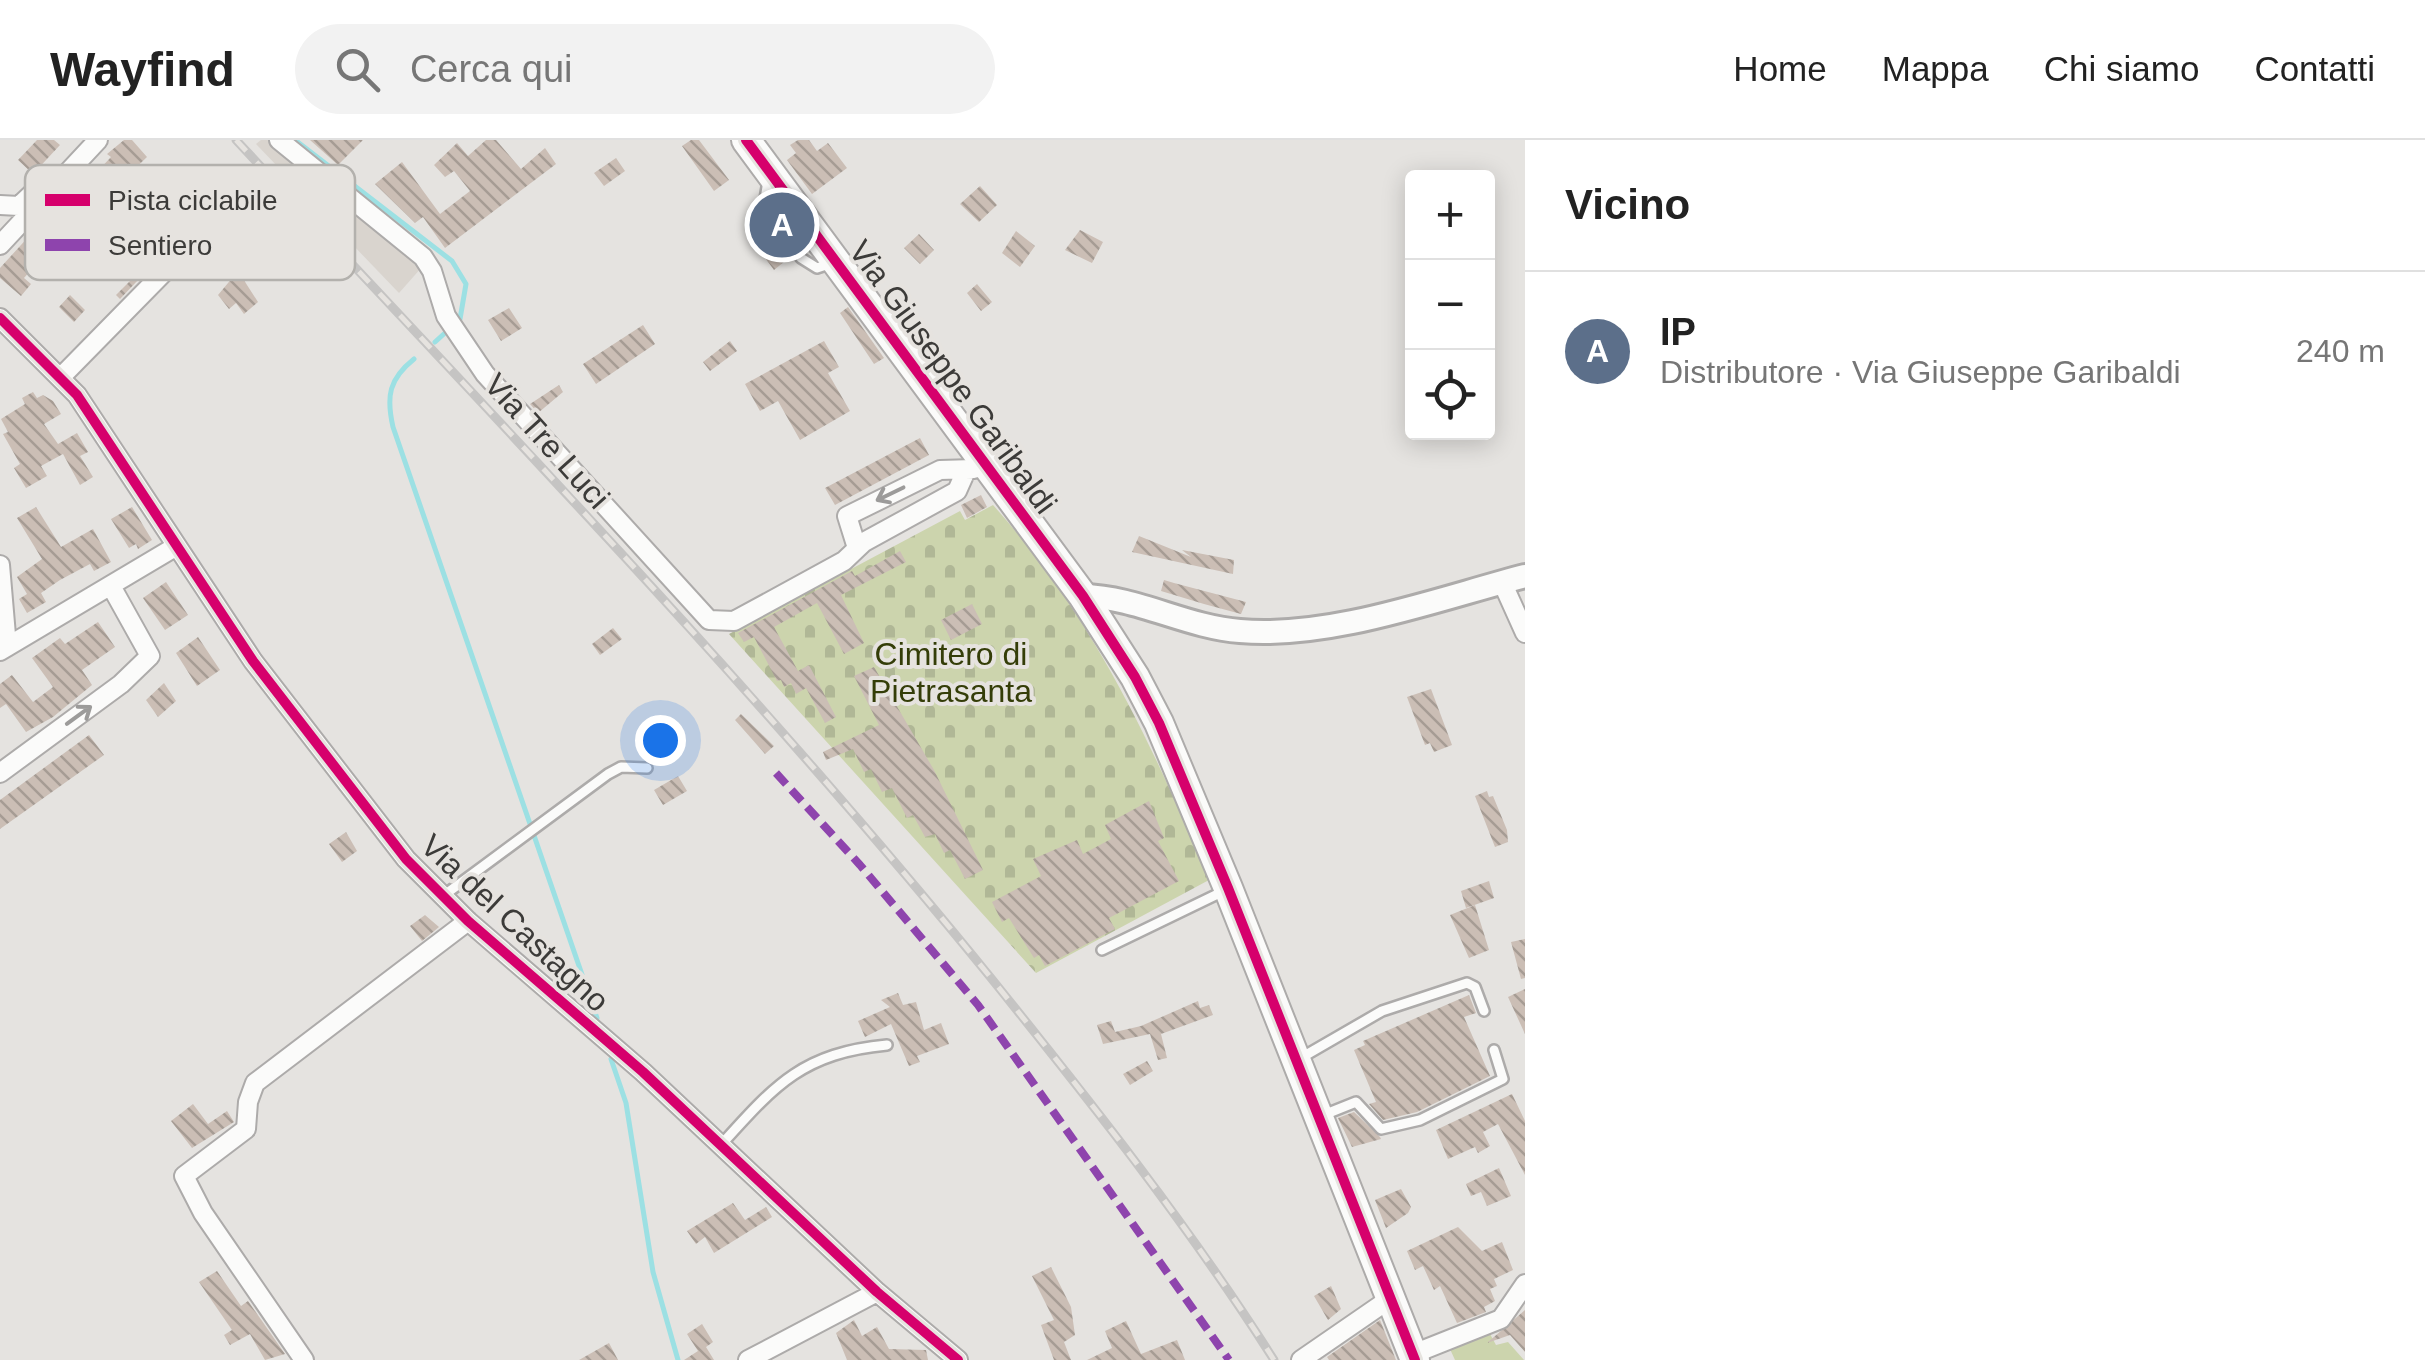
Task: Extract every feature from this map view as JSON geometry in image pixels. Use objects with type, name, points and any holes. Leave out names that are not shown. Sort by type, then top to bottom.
[{"type":"main road","name":"Via Giuseppe Garibaldi","points":[[746,140],[837,262],[977,469],[1083,596],[1160,723],[1414,1357]]},
{"type":"street","points":[[59,165],[77,146],[76,140]]},
{"type":"street","points":[[75,165],[98,140]]},
{"type":"street","name":"Via Tre Luci","points":[[279,140],[313,165]]},
{"type":"street","name":"Via Tre Luci","points":[[355,197],[423,256],[446,316],[484,374],[709,620],[734,620],[844,561],[857,548],[957,491],[977,469]]},
{"type":"street","points":[[0,205],[25,202]]},
{"type":"street","points":[[0,246],[25,219]]},
{"type":"street","points":[[62,377],[157,280]]},
{"type":"street","name":"Via del Castagno","points":[[0,318],[62,377],[175,547],[354,795],[443,896],[644,1072],[877,1292],[958,1360]]},
{"type":"street","points":[[857,548],[847,516],[940,470],[977,469]]},
{"type":"street","points":[[0,565],[4,649],[175,547]]},
{"type":"street","points":[[1083,596],[1110,598],[1207,626],[1271,632],[1336,624],[1514,580],[1525,633]]},
{"type":"street","points":[[0,773],[121,684],[150,656],[112,586]]},
{"type":"street","name":"Via del Castagno","points":[[304,1360],[203,1213],[184,1176],[246,1129],[248,1102],[255,1084],[468,921]]},
{"type":"street","points":[[1414,1357],[1501,1319],[1525,1284]]},
{"type":"street","points":[[748,1360],[809,1332],[877,1292]]},
{"type":"street","points":[[1301,1360],[1391,1298]]},
{"type":"lane","points":[[443,896],[608,774],[621,767],[646,768]]},
{"type":"lane","points":[[1102,950],[1228,888]]},
{"type":"lane","points":[[1297,1060],[1382,1011],[1433,992],[1467,983],[1475,988],[1484,1010]]},
{"type":"lane","points":[[720,1146],[773,1090],[804,1065],[841,1050],[887,1046]]},
{"type":"lane","points":[[1319,1118],[1356,1102],[1381,1129],[1420,1120],[1503,1078],[1494,1050]]},
{"type":"shaded area","points":[[269,140],[299,165],[276,165],[256,144]]},
{"type":"shaded area","points":[[355,211],[422,267],[399,293],[355,247]]},
{"type":"green space","name":"Cimitero di Pietrasanta","points":[[993,505],[1061,591],[1090,636],[1166,780],[1209,880],[1036,973],[729,634],[960,511],[965,520]]},
{"type":"green space","points":[[1490,1334],[1496,1345],[1508,1342],[1524,1360],[1455,1360],[1450,1349]]},
{"type":"building","points":[[37,140],[54,140],[60,145],[41,165],[25,167],[18,160]]},
{"type":"building","points":[[124,140],[132,140],[147,157],[139,165],[104,165],[111,157],[107,154]]},
{"type":"building","points":[[310,140],[363,140],[338,165]]},
{"type":"building","points":[[486,140],[496,140],[521,169],[545,148],[556,164],[445,248],[423,217],[415,223],[375,184],[402,162],[440,214],[470,191],[454,171],[445,177],[434,165],[457,143],[468,156]]},
{"type":"building","points":[[699,140],[729,180],[714,191],[682,146]]},
{"type":"building","points":[[809,140],[817,151],[828,143],[847,168],[812,194],[787,160],[796,153],[790,145]]},
{"type":"building","points":[[616,158],[625,171],[604,186],[594,173]]},
{"type":"building","points":[[980,186],[997,205],[979,222],[960,204]]},
{"type":"building","points":[[769,227],[790,257],[774,270],[752,240]]},
{"type":"building","points":[[1080,230],[1103,242],[1092,263],[1065,250]]},
{"type":"building","points":[[1016,231],[1035,246],[1020,267],[1002,253]]},
{"type":"building","points":[[919,234],[934,250],[920,264],[904,248]]},
{"type":"building","points":[[25,241],[24,278],[31,284],[21,296],[0,278],[0,268]]},
{"type":"building","points":[[131,280],[138,280],[120,299],[116,295]]},
{"type":"building","points":[[230,280],[244,280],[258,302],[244,314],[236,303],[229,309],[218,295]]},
{"type":"building","points":[[977,284],[992,302],[981,311],[967,293]]},
{"type":"building","points":[[70,295],[85,310],[74,322],[59,307]]},
{"type":"building","points":[[848,307],[884,358],[874,364],[840,313]]},
{"type":"building","points":[[509,308],[522,328],[501,341],[488,320]]},
{"type":"building","points":[[643,325],[655,344],[596,384],[583,364]]},
{"type":"building","points":[[730,341],[737,351],[710,371],[703,362]]},
{"type":"building","points":[[824,341],[839,367],[828,373],[850,411],[800,440],[778,401],[760,411],[745,384]]},
{"type":"building","points":[[559,385],[563,392],[538,413],[530,404]]},
{"type":"building","points":[[33,392],[37,398],[43,395],[53,401],[61,414],[44,424],[58,444],[77,433],[88,452],[80,456],[93,477],[80,485],[63,454],[41,466],[47,476],[26,488],[14,468],[20,464],[3,434],[8,432],[1,419],[25,404],[22,398]]},
{"type":"building","points":[[920,438],[929,455],[835,505],[825,488]]},
{"type":"building","points":[[981,495],[987,507],[967,518],[961,505]]},
{"type":"building","points":[[36,507],[61,547],[93,529],[111,562],[94,571],[90,564],[60,580],[41,593],[46,602],[27,613],[19,599],[27,594],[17,577],[42,559],[17,518]]},
{"type":"building","points":[[132,507],[152,540],[138,549],[136,544],[129,548],[111,519]]},
{"type":"building","points":[[1139,536],[1191,557],[1182,550],[1234,560],[1233,574],[1132,552]]},
{"type":"building","points":[[900,551],[906,562],[841,595],[864,643],[844,654],[817,603],[774,627],[798,671],[809,665],[836,717],[825,723],[806,688],[796,694],[791,683],[784,687],[754,637],[744,642],[738,633],[852,571],[855,576]]},
{"type":"building","points":[[1164,580],[1246,602],[1241,614],[1161,591]]},
{"type":"building","points":[[166,582],[188,615],[165,630],[143,598]]},
{"type":"building","points":[[972,604],[982,624],[951,640],[941,620]]},
{"type":"building","points":[[98,622],[115,647],[82,670],[92,685],[53,717],[26,732],[6,704],[0,708],[0,684],[12,675],[33,702],[53,687],[32,658],[60,638],[65,644]]},
{"type":"building","points":[[613,628],[622,639],[600,655],[592,644]]},
{"type":"building","points":[[198,637],[220,670],[197,686],[176,653]]},
{"type":"building","points":[[874,667],[934,770],[983,870],[965,879],[950,850],[944,853],[935,834],[925,837],[913,815],[907,818],[892,788],[882,792],[871,769],[864,772],[853,749],[826,760],[823,752],[879,725],[854,676]]},
{"type":"building","points":[[164,683],[176,701],[158,717],[146,700]]},
{"type":"building","points":[[1431,689],[1452,745],[1434,752],[1430,743],[1425,745],[1407,697]]},
{"type":"building","points":[[741,714],[774,746],[765,754],[735,720]]},
{"type":"building","points":[[89,735],[104,755],[0,829],[0,800]]},
{"type":"building","points":[[678,776],[687,791],[663,805],[654,790]]},
{"type":"building","points":[[1487,791],[1489,797],[1493,796],[1507,830],[1508,842],[1495,847],[1475,796]]},
{"type":"building","points":[[1149,801],[1164,838],[1158,841],[1179,881],[1109,918],[1115,929],[1045,966],[1039,955],[1034,958],[1009,918],[1002,922],[992,902],[1041,876],[1033,859],[1077,840],[1083,854],[1111,839],[1105,825]]},
{"type":"building","points":[[346,832],[357,851],[342,862],[329,844]]},
{"type":"building","points":[[1489,881],[1494,898],[1466,908],[1461,891]]},
{"type":"building","points":[[1475,905],[1489,950],[1469,958],[1450,915]]},
{"type":"building","points":[[425,915],[439,927],[422,941],[410,926]]},
{"type":"building","points":[[1525,939],[1525,978],[1521,979],[1511,942]]},
{"type":"building","points":[[1525,989],[1525,1034],[1508,997]]},
{"type":"building","points":[[898,993],[903,1005],[916,1002],[924,1030],[941,1023],[949,1044],[917,1056],[920,1062],[909,1066],[891,1024],[865,1037],[858,1021],[890,1007],[881,1000]]},
{"type":"building","points":[[1469,995],[1476,1013],[1464,1017],[1490,1076],[1417,1112],[1383,1120],[1369,1104],[1376,1102],[1354,1050],[1365,1045],[1363,1041]]},
{"type":"building","points":[[1198,1001],[1200,1008],[1209,1005],[1213,1015],[1161,1034],[1167,1058],[1158,1060],[1150,1034],[1103,1044],[1097,1025],[1111,1021],[1115,1032],[1141,1026]]},
{"type":"building","points":[[1147,1061],[1153,1071],[1130,1085],[1123,1074]]},
{"type":"building","points":[[1512,1094],[1525,1121],[1525,1175],[1498,1124],[1483,1132],[1490,1146],[1478,1153],[1475,1147],[1448,1159],[1436,1130]]},
{"type":"building","points":[[193,1104],[208,1124],[227,1111],[234,1122],[192,1148],[171,1121]]},
{"type":"building","points":[[1354,1112],[1381,1139],[1352,1147],[1338,1118]]},
{"type":"building","points":[[1499,1168],[1511,1196],[1487,1206],[1481,1192],[1471,1196],[1466,1184]]},
{"type":"building","points":[[1401,1189],[1411,1207],[1386,1228],[1375,1200]]},
{"type":"building","points":[[733,1203],[745,1220],[766,1207],[772,1217],[714,1253],[705,1237],[696,1244],[687,1231]]},
{"type":"building","points":[[1458,1227],[1482,1251],[1502,1242],[1513,1270],[1494,1279],[1497,1286],[1490,1289],[1495,1301],[1484,1307],[1486,1312],[1457,1323],[1440,1286],[1434,1290],[1423,1266],[1415,1270],[1407,1251]]},
{"type":"building","points":[[1051,1267],[1071,1307],[1075,1335],[1064,1342],[1071,1360],[1054,1360],[1041,1325],[1054,1320],[1032,1276]]},
{"type":"building","points":[[217,1271],[241,1306],[248,1301],[285,1354],[265,1360],[250,1334],[230,1345],[224,1335],[232,1330],[199,1282]]},
{"type":"building","points":[[1331,1286],[1341,1309],[1328,1320],[1314,1296]]},
{"type":"building","points":[[1525,1310],[1525,1352],[1510,1335],[1487,1343]]},
{"type":"building","points":[[854,1320],[862,1336],[877,1327],[889,1349],[926,1350],[928,1360],[847,1360],[836,1333]]},
{"type":"building","points":[[1380,1320],[1396,1360],[1329,1360],[1327,1357]]},
{"type":"building","points":[[1126,1321],[1141,1354],[1177,1340],[1185,1360],[1087,1360],[1112,1348],[1105,1331]]},
{"type":"building","points":[[702,1324],[713,1342],[706,1347],[714,1360],[684,1360],[698,1351],[687,1334]]},
{"type":"building","points":[[609,1343],[618,1360],[579,1360]]},
{"type":"waterway","points":[[295,140],[327,165]]},
{"type":"waterway","points":[[355,186],[452,261],[466,284],[460,319]]},
{"type":"waterway","points":[[435,342],[446,332]]},
{"type":"waterway","points":[[414,359],[399,374],[392,389],[393,427],[597,1018]]},
{"type":"waterway","points":[[611,1059],[626,1103],[653,1272],[678,1360]]},
{"type":"railway","points":[[236,140],[259,165]]},
{"type":"railway","points":[[355,268],[621,553],[901,869],[1138,1165],[1274,1360]]},
{"type":"marked path","points":[[776,773],[978,1005],[1229,1360]]},
{"type":"cycle path","points":[[746,140],[1083,596],[1135,677],[1159,723],[1228,888],[1415,1360]]},
{"type":"cycle path","points":[[0,318],[77,395],[253,661],[406,859],[468,921],[643,1072],[877,1292],[958,1360]]},
{"type":"place","name":"IP","points":[[782,225]]}]
